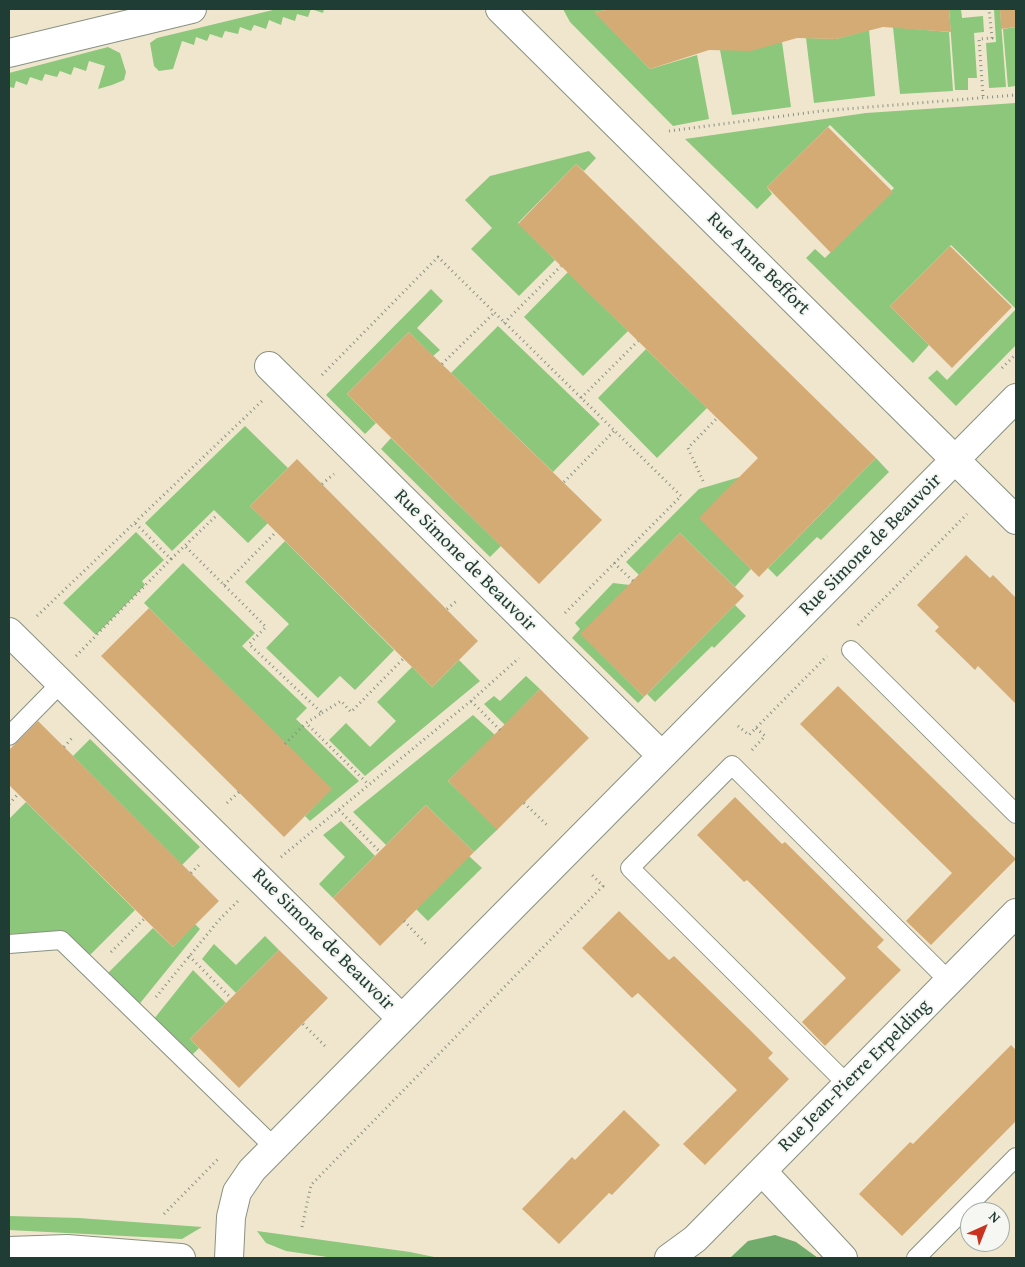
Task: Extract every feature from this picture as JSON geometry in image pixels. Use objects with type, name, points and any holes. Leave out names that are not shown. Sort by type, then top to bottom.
[{"type":"street","points":[[9,53],[192,9]]},
{"type":"street","name":"Rue Anne Beffort","points":[[500,9],[1016,520]]},
{"type":"street","name":"Rue Simone de Beauvoir","points":[[284,381],[661,755]]},
{"type":"street","name":"Rue Simone de Beauvoir","points":[[229,1258],[231,1217],[237,1192],[252,1170],[1016,398]]},
{"type":"street","name":"Rue Simone de Beauvoir","points":[[12,634],[401,1018]]},
{"type":"street","name":"Rue Jean-Pierre Erpelding","points":[[669,1258],[695,1249],[762,1171],[1016,913]]},
{"type":"street","points":[[762,1171],[843,1258]]},
{"type":"street","points":[[9,1251],[67,1250],[181,1258]]},
{"type":"lane","points":[[851,650],[1016,814]]},
{"type":"lane","points":[[9,736],[58,680]]},
{"type":"lane","points":[[847,1084],[630,868],[732,766],[948,982]]},
{"type":"lane","points":[[9,944],[61,940],[274,1147]]},
{"type":"lane","points":[[916,1258],[1016,1157]]},
{"type":"path","points":[[983,96],[979,39],[992,38],[989,9]]},
{"type":"path","points":[[629,136],[822,111],[983,96],[1016,95]]},
{"type":"path","points":[[12,634],[135,522],[284,381],[438,257],[681,496],[540,637],[471,701],[339,810],[292,846],[219,920],[140,1017]]},
{"type":"path","points":[[504,323],[561,266]]},
{"type":"path","points":[[442,364],[494,313]]},
{"type":"path","points":[[581,398],[638,341]]},
{"type":"path","points":[[703,482],[688,448],[717,418]]},
{"type":"path","points":[[564,482],[614,431]]},
{"type":"path","points":[[58,680],[171,559],[186,547],[216,516]]},
{"type":"path","points":[[135,522],[171,559]]},
{"type":"path","points":[[224,585],[276,532]]},
{"type":"path","points":[[186,547],[266,627],[249,644],[322,713]]},
{"type":"path","points":[[614,563],[633,581]]},
{"type":"path","points":[[285,744],[306,724],[340,701],[351,712],[403,659]]},
{"type":"path","points":[[471,701],[500,730]]},
{"type":"path","points":[[306,724],[369,785]]},
{"type":"path","points":[[746,756],[765,736],[756,728]]},
{"type":"path","points":[[9,804],[18,794]]},
{"type":"path","points":[[524,803],[548,826]]},
{"type":"path","points":[[339,810],[379,851]]},
{"type":"path","points":[[93,971],[144,919]]},
{"type":"path","points":[[404,921],[428,946]]},
{"type":"path","points":[[189,956],[231,998]]},
{"type":"path","points":[[303,1024],[328,1048]]},
{"type":"green space","points":[[277,9],[311,9],[308,17],[297,14],[295,21],[283,17],[281,25],[269,20],[266,29],[254,25],[251,31],[240,27],[238,34],[225,31],[222,38],[210,34],[207,41],[196,37],[194,45],[182,41],[173,69],[159,71],[154,66],[150,43],[157,38]]},
{"type":"green space","points":[[311,9],[324,9],[323,13]]},
{"type":"green space","points":[[563,9],[611,9],[595,12],[650,69],[697,55],[709,119],[673,126],[570,22]]},
{"type":"green space","points":[[949,9],[961,9],[962,18],[983,16],[984,32],[974,33],[977,78],[968,78],[968,90],[955,90]]},
{"type":"green space","points":[[994,9],[1000,9],[1006,87],[989,88],[986,43],[996,42]]},
{"type":"green space","points":[[893,27],[949,32],[953,91],[900,94]]},
{"type":"green space","points":[[1016,27],[1016,86],[1008,87],[1003,29]]},
{"type":"green space","points":[[869,30],[875,96],[814,103],[806,38],[836,39]]},
{"type":"green space","points":[[782,42],[791,107],[732,115],[720,50]]},
{"type":"green space","points":[[108,47],[120,53],[126,72],[124,80],[112,85],[98,89],[105,66],[89,61],[86,71],[74,67],[71,75],[60,71],[57,77],[45,74],[42,81],[30,77],[27,85],[16,81],[14,88],[9,87],[9,73]]},
{"type":"green space","points":[[1016,103],[1016,309],[951,245],[890,306],[929,345],[913,363],[806,258],[815,249],[825,258],[894,188],[830,125],[767,187],[772,194],[757,209],[685,139],[866,113]]},
{"type":"green space","points":[[589,151],[596,158],[584,171],[576,164],[518,223],[555,260],[519,296],[471,249],[492,228],[465,200],[490,176]]},
{"type":"green space","points":[[568,272],[628,331],[583,376],[524,317]]},
{"type":"green space","points":[[431,289],[443,301],[417,328],[440,350],[433,356],[409,332],[347,394],[376,423],[365,434],[326,395]]},
{"type":"green space","points":[[1016,309],[1016,345],[956,406],[928,378],[937,370],[947,380]]},
{"type":"green space","points":[[498,326],[600,424],[553,472],[451,373]]},
{"type":"green space","points":[[646,349],[707,408],[657,458],[598,398]]},
{"type":"green space","points":[[245,426],[288,468],[250,506],[268,523],[248,543],[214,510],[172,551],[145,523]]},
{"type":"green space","points":[[391,438],[501,546],[490,557],[381,449]]},
{"type":"green space","points":[[876,458],[889,472],[821,540],[817,537],[777,577],[768,568]]},
{"type":"green space","points":[[740,477],[700,518],[751,569],[735,587],[680,533],[639,575],[626,562],[699,489]]},
{"type":"green space","points":[[136,532],[164,560],[142,581],[145,585],[96,635],[63,603]]},
{"type":"green space","points":[[285,541],[394,650],[355,690],[340,676],[318,698],[266,648],[289,624],[245,582]]},
{"type":"green space","points":[[183,563],[255,633],[242,646],[307,708],[296,719],[359,781],[310,821],[305,816],[331,789],[144,603]]},
{"type":"green space","points":[[613,583],[630,585],[581,634],[644,697],[638,703],[572,638],[580,629],[575,623]]},
{"type":"green space","points":[[735,605],[746,616],[714,648],[712,646],[655,702],[647,694]]},
{"type":"green space","points":[[459,660],[480,681],[365,776],[329,740],[346,723],[370,747],[396,721],[377,702],[412,667],[432,687]]},
{"type":"green space","points":[[526,676],[540,689],[505,725],[484,704],[494,696],[500,701]]},
{"type":"green space","points":[[473,715],[495,735],[448,781],[498,829],[474,852],[426,805],[386,845],[353,812]]},
{"type":"green space","points":[[90,739],[200,847],[182,865],[73,756]]},
{"type":"green space","points":[[26,802],[135,910],[87,958],[60,932],[9,934],[9,819]]},
{"type":"green space","points":[[341,821],[375,856],[333,898],[319,884],[345,857],[323,835]]},
{"type":"green space","points":[[469,856],[482,868],[428,921],[416,909]]},
{"type":"green space","points":[[195,924],[200,929],[137,1007],[105,976],[153,928],[173,947]]},
{"type":"green space","points":[[265,936],[279,950],[236,993],[202,959],[214,944],[236,965]]},
{"type":"green space","points":[[193,970],[226,1003],[190,1039],[199,1048],[192,1055],[154,1019]]},
{"type":"green space","points":[[9,1216],[79,1218],[202,1227],[182,1239],[9,1230]]},
{"type":"green space","points":[[257,1231],[410,1252],[439,1258],[334,1258],[286,1251],[266,1243]]},
{"type":"green space","points":[[775,1235],[796,1242],[818,1258],[730,1258],[748,1241]]},
{"type":"building","points":[[611,9],[949,9],[951,32],[883,27],[836,39],[797,38],[751,51],[709,50],[650,69],[594,12]]},
{"type":"building","points":[[1000,9],[1016,9],[1016,27],[1001,29]]},
{"type":"building","points":[[828,127],[893,192],[831,253],[767,187]]},
{"type":"building","points":[[576,164],[876,458],[759,577],[699,518],[758,458],[518,224]]},
{"type":"building","points":[[950,246],[1012,307],[952,368],[890,306]]},
{"type":"building","points":[[409,332],[602,520],[539,584],[347,394]]},
{"type":"building","points":[[297,459],[478,641],[432,687],[250,506]]},
{"type":"building","points":[[680,533],[744,596],[644,697],[580,634]]},
{"type":"building","points":[[966,555],[990,578],[993,575],[1016,598],[1016,704],[978,666],[975,670],[935,631],[939,627],[917,605]]},
{"type":"building","points":[[149,608],[332,789],[284,837],[101,656]]},
{"type":"building","points":[[838,686],[1016,859],[931,945],[906,921],[952,873],[800,724]]},
{"type":"building","points":[[540,689],[589,738],[497,830],[448,781]]},
{"type":"building","points":[[38,721],[219,901],[173,947],[9,785],[9,750]]},
{"type":"building","points":[[735,797],[782,844],[785,842],[884,940],[877,947],[901,970],[825,1046],[802,1022],[846,978],[747,880],[744,882],[697,835]]},
{"type":"building","points":[[426,805],[474,852],[380,946],[333,898]]},
{"type":"building","points":[[619,911],[669,960],[674,956],[749,1029],[773,1053],[768,1058],[789,1079],[705,1165],[683,1144],[737,1090],[638,993],[632,998],[582,948]]},
{"type":"building","points":[[279,950],[328,998],[239,1088],[190,1039]]},
{"type":"building","points":[[1011,1045],[1016,1050],[1016,1121],[902,1236],[859,1194],[910,1142],[913,1144]]},
{"type":"building","points":[[624,1110],[660,1145],[612,1195],[609,1193],[559,1244],[522,1209],[572,1157],[575,1160]]}]
